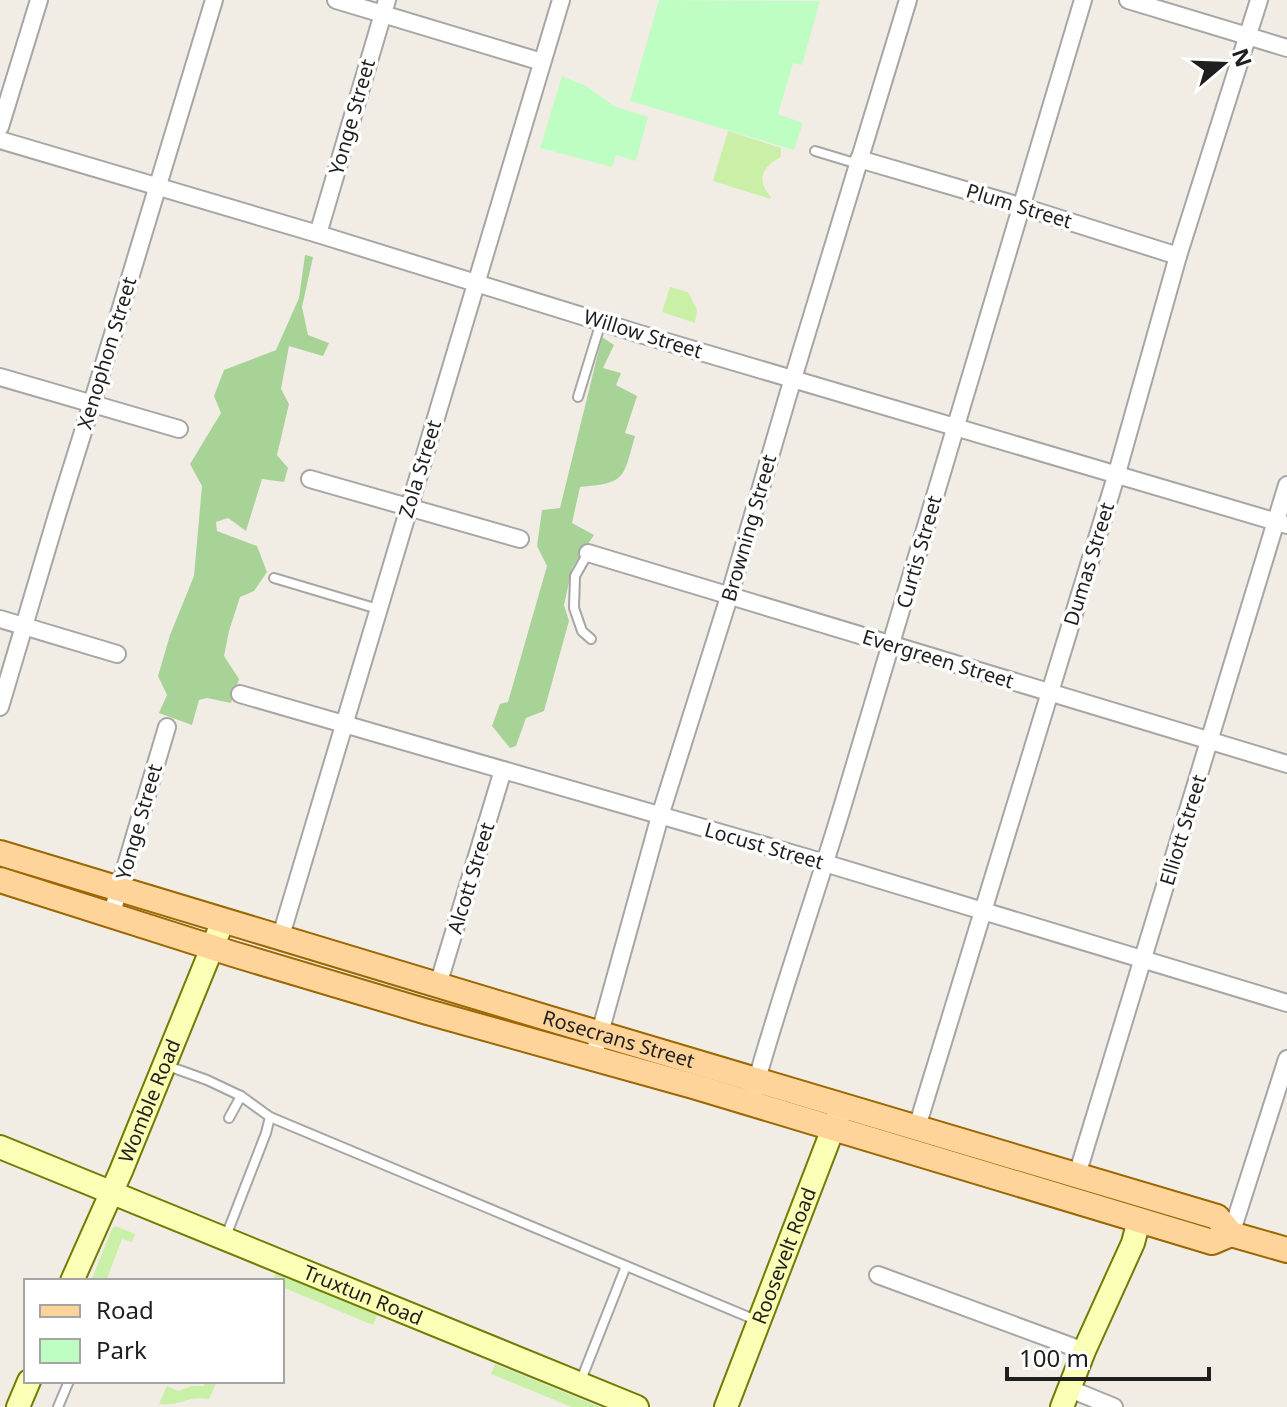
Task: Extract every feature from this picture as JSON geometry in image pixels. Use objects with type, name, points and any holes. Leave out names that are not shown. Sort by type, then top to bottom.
[{"type":"main road","name":"Rosecrans Street","points":[[0,853],[1217,1217],[1231,1234],[1287,1250]]},
{"type":"main road","name":"Rosecrans Street","points":[[0,880],[213,948],[750,1103],[1212,1242],[1231,1234]]},
{"type":"street","points":[[0,127],[39,0]]},
{"type":"street","name":"Xenophon Street","points":[[0,707],[214,0]]},
{"type":"street","points":[[336,0],[385,7],[542,62]]},
{"type":"street","name":"Zola Street","points":[[280,939],[561,0]]},
{"type":"street","name":"Browning Street","points":[[593,1058],[660,816],[908,0]]},
{"type":"street","name":"Curtis Street","points":[[750,1103],[826,863],[1083,0]]},
{"type":"street","points":[[1128,0],[1287,48]]},
{"type":"street","name":"Dumas Street","points":[[917,1127],[1117,473],[1178,256],[1259,0]]},
{"type":"street","name":"Yonge Street","points":[[318,234],[385,7]]},
{"type":"street","name":"Willow Street","points":[[0,140],[1282,523]]},
{"type":"street","name":"Plum Street","points":[[858,162],[1023,207],[1178,256]]},
{"type":"street","points":[[0,377],[179,429]]},
{"type":"street","points":[[310,479],[520,539]]},
{"type":"street","name":"Elliott Street","points":[[1077,1175],[1210,740],[1282,523],[1287,485]]},
{"type":"street","name":"Evergreen Street","points":[[588,553],[1287,764]]},
{"type":"street","points":[[0,619],[117,654]]},
{"type":"street","name":"Locust Street","points":[[240,694],[826,863],[1287,1003]]},
{"type":"street","name":"Yonge Street","points":[[111,916],[167,727]]},
{"type":"street","name":"Alcott Street","points":[[438,985],[503,770]]},
{"type":"street","name":"Womble Road","points":[[73,1279],[121,1171],[223,921]]},
{"type":"street","points":[[1231,1234],[1287,1059]]},
{"type":"street","name":"Roosevelt Road","points":[[726,1407],[842,1106]]},
{"type":"street","name":"Truxtun Road","points":[[0,1147],[637,1407]]},
{"type":"street","points":[[1114,1407],[1066,1398],[1133,1243],[1139,1220]]},
{"type":"street","points":[[878,1275],[1084,1351]]},
{"type":"street","points":[[18,1407],[28,1383]]},
{"type":"lane","points":[[815,151],[858,162]]},
{"type":"lane","points":[[578,397],[601,322]]},
{"type":"lane","points":[[588,553],[575,576],[574,608],[582,631],[591,639]]},
{"type":"lane","points":[[274,578],[378,609]]},
{"type":"lane","points":[[164,1065],[241,1096],[270,1117],[759,1322]]},
{"type":"lane","points":[[229,1118],[241,1096]]},
{"type":"lane","points":[[225,1238],[270,1117]]},
{"type":"lane","points":[[579,1383],[626,1266]]},
{"type":"lane","points":[[58,1407],[68,1383]]},
{"type":"green space","points":[[659,0],[820,1],[802,65],[793,63],[778,114],[803,123],[794,150],[630,101]]},
{"type":"green space","points":[[562,76],[586,86],[614,106],[648,117],[636,161],[616,155],[612,167],[540,148]]},
{"type":"green space","points":[[728,131],[781,148],[781,157],[763,174],[763,184],[770,199],[713,181]]},
{"type":"green space","points":[[305,255],[313,257],[302,307],[308,335],[329,343],[323,356],[289,346],[281,389],[289,404],[277,455],[288,468],[284,482],[262,479],[246,531],[228,518],[216,522],[217,531],[257,546],[267,572],[254,591],[240,597],[229,631],[224,656],[239,679],[231,703],[207,698],[199,700],[192,725],[159,713],[167,695],[158,676],[170,635],[194,576],[202,486],[190,464],[221,413],[214,396],[224,370],[276,350],[299,298]]},
{"type":"green space","points":[[670,287],[688,292],[697,310],[695,323],[662,312]]},
{"type":"green space","points":[[602,337],[614,345],[603,368],[621,373],[616,385],[637,396],[625,433],[635,436],[628,462],[620,476],[606,483],[580,487],[572,523],[594,535],[572,568],[564,605],[569,621],[544,711],[526,718],[516,746],[510,748],[492,726],[500,704],[508,702],[547,566],[537,546],[542,510],[560,508]]},
{"type":"green space","points":[[115,1226],[135,1234],[132,1242],[122,1239],[107,1279],[92,1279]]},
{"type":"green space","points":[[276,1272],[377,1315],[373,1325],[284,1288],[284,1279],[274,1279]]},
{"type":"green space","points":[[495,1364],[600,1407],[572,1407],[491,1374]]},
{"type":"green space","points":[[205,1383],[216,1383],[209,1399],[159,1404],[167,1386],[178,1391],[204,1386]]}]
